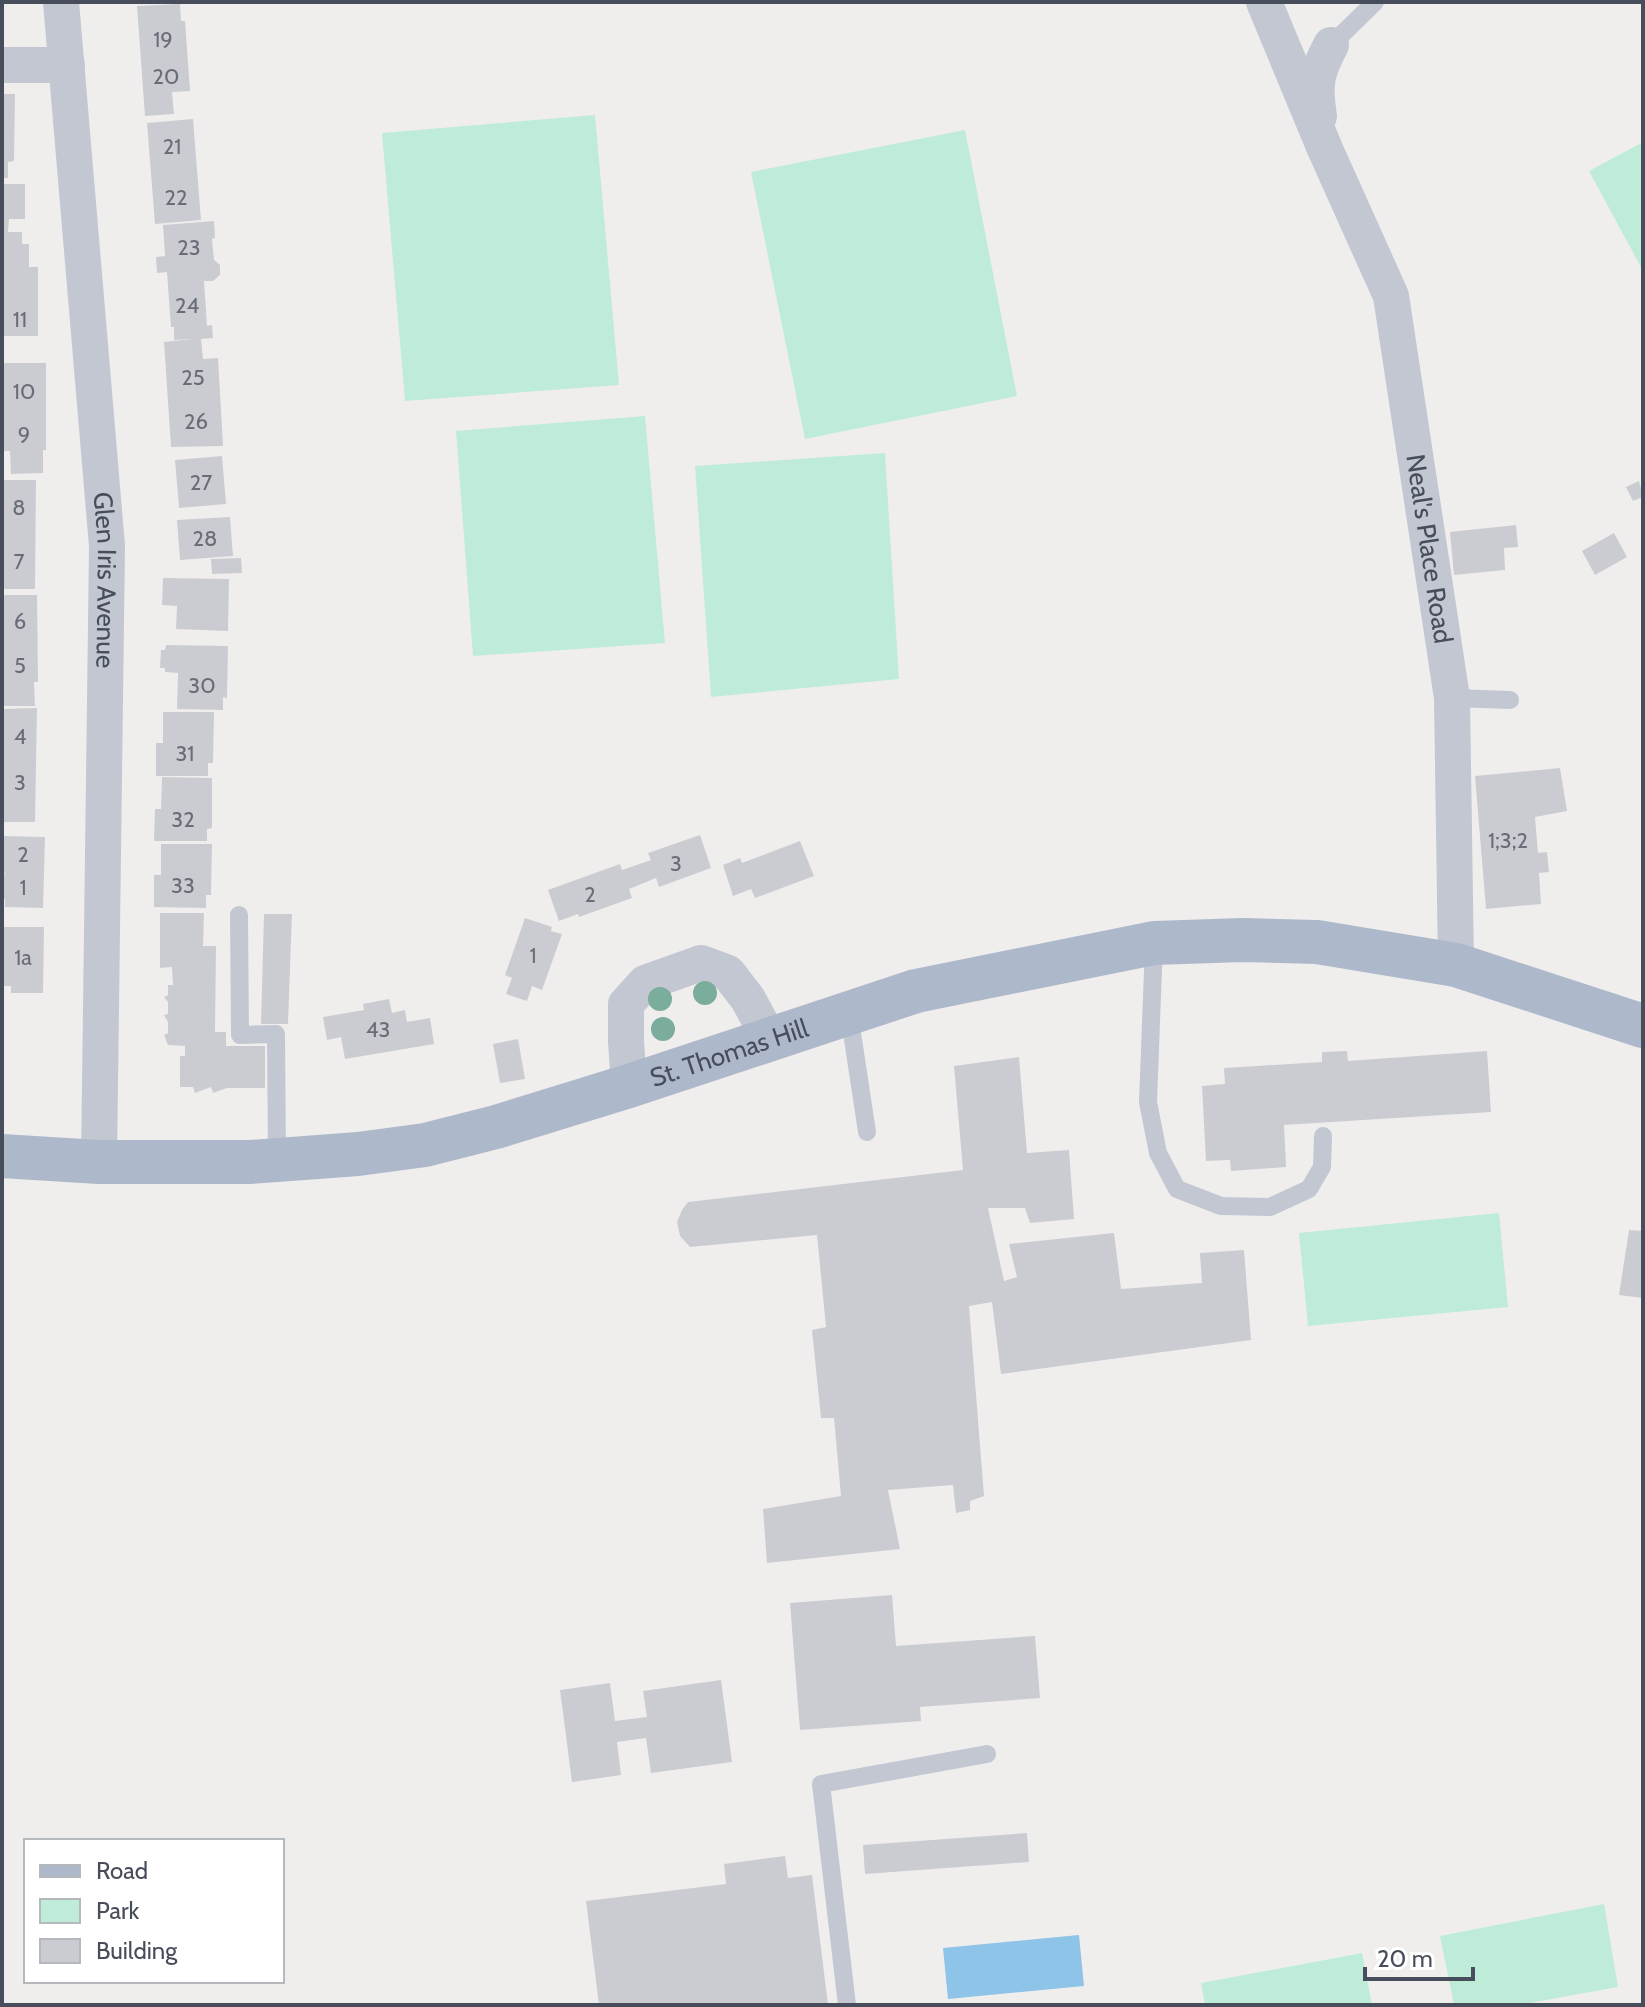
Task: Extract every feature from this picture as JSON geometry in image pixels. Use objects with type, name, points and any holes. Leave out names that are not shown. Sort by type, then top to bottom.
[{"type":"main road","name":"St. Thomas Hill","points":[[2,1156],[99,1162],[277,1160],[425,1145],[496,1127],[629,1086],[916,991],[1154,943],[1243,940],[1317,942],[1456,965],[1643,1026]]},
{"type":"street","name":"Glen Iris Avenue","points":[[61,2],[107,546],[99,1162]]},
{"type":"street","name":"Neal's Place Road","points":[[1264,2],[1391,296],[1452,698],[1456,965]]},
{"type":"street","name":"Neal's Place Road","points":[[1325,149],[1315,92],[1318,70],[1331,45]]},
{"type":"street","points":[[2,65],[67,65]]},
{"type":"street","points":[[629,1086],[626,1004],[645,983],[675,970],[701,963],[728,973],[748,999],[769,1038]]},
{"type":"lane","name":"Neal's Place Road","points":[[1331,45],[1375,2]]},
{"type":"lane","points":[[1452,698],[1510,700]]},
{"type":"lane","points":[[239,915],[240,1035],[276,1034],[277,1160]]},
{"type":"lane","points":[[1154,943],[1148,1102],[1158,1153],[1177,1189],[1221,1206],[1270,1207],[1309,1189],[1322,1167],[1323,1136]]},
{"type":"lane","points":[[849,1013],[867,1132]]},
{"type":"lane","points":[[847,2005],[821,1784],[987,1754]]},
{"type":"green space","points":[[595,115],[619,385],[405,401],[382,133]]},
{"type":"green space","points":[[965,130],[1017,396],[805,439],[751,172]]},
{"type":"green space","points":[[1643,142],[1643,271],[1589,171]]},
{"type":"green space","points":[[645,416],[665,643],[473,656],[456,431]]},
{"type":"green space","points":[[885,453],[899,679],[711,697],[695,466]]},
{"type":"green space","points":[[1499,1213],[1508,1307],[1308,1326],[1299,1233]]},
{"type":"green space","points":[[1604,1904],[1618,1987],[1519,2005],[1454,2005],[1440,1936]]},
{"type":"green space","points":[[1362,1953],[1372,2005],[1205,2005],[1201,1983]]},
{"type":"water","points":[[1079,1935],[1084,1986],[948,1999],[943,1948]]},
{"type":"building","points":[[180,4],[181,21],[185,21],[190,91],[172,92],[174,114],[145,116],[137,6]]},
{"type":"building","points":[[2,94],[15,94],[14,161],[8,162],[8,178],[2,178]]},
{"type":"building","points":[[193,119],[201,220],[155,224],[147,123]]},
{"type":"building","points":[[2,184],[25,184],[25,219],[9,219],[8,232],[22,232],[22,244],[29,244],[29,267],[38,267],[38,336],[2,336]]},
{"type":"building","points":[[214,221],[214,260],[220,265],[220,275],[213,281],[204,281],[207,326],[212,325],[213,338],[201,339],[203,359],[218,358],[223,446],[171,447],[164,342],[193,339],[174,340],[167,272],[157,273],[156,257],[165,256],[163,225]]},
{"type":"building","points":[[2,363],[46,363],[43,473],[11,474],[10,451],[2,451]]},
{"type":"building","points":[[222,456],[226,504],[179,508],[175,460]]},
{"type":"building","points":[[2,480],[36,480],[35,589],[2,589]]},
{"type":"building","points":[[1639,481],[1643,497],[1633,501],[1626,487]]},
{"type":"building","points":[[230,517],[233,556],[180,560],[177,520]]},
{"type":"building","points":[[1516,525],[1518,547],[1504,548],[1505,570],[1454,575],[1450,532]]},
{"type":"building","points":[[1614,533],[1627,557],[1595,575],[1582,551]]},
{"type":"building","points":[[241,558],[242,573],[212,574],[211,559]]},
{"type":"building","points":[[163,578],[229,579],[228,631],[176,629],[177,606],[162,605]]},
{"type":"building","points":[[2,595],[37,595],[38,682],[34,682],[35,706],[2,706]]},
{"type":"building","points":[[166,645],[228,646],[227,698],[223,697],[223,710],[177,709],[178,673],[165,672],[165,668],[160,668],[161,650],[165,650]]},
{"type":"building","points":[[37,708],[35,822],[2,822],[2,709]]},
{"type":"building","points":[[163,712],[214,712],[213,763],[208,763],[208,776],[156,776],[156,743],[163,743]]},
{"type":"building","points":[[1560,768],[1567,811],[1535,817],[1538,853],[1547,852],[1549,872],[1539,873],[1541,904],[1486,909],[1475,776]]},
{"type":"building","points":[[162,777],[212,778],[212,828],[207,829],[207,841],[154,841],[155,809],[161,809]]},
{"type":"building","points":[[700,835],[711,868],[659,887],[656,878],[629,889],[632,898],[559,921],[548,890],[620,864],[622,870],[651,860],[648,853]]},
{"type":"building","points":[[2,836],[45,837],[43,908],[5,907],[5,899],[2,899],[2,874],[6,874],[2,871]]},
{"type":"building","points":[[800,841],[814,876],[755,898],[751,889],[733,896],[723,865],[740,858],[742,863]]},
{"type":"building","points":[[161,844],[212,844],[211,895],[206,895],[206,908],[154,907],[154,875],[161,875]]},
{"type":"building","points":[[160,913],[204,913],[203,946],[216,946],[215,1032],[226,1032],[226,1046],[265,1046],[265,1088],[227,1088],[213,1093],[211,1087],[195,1093],[193,1087],[180,1087],[180,1056],[185,1056],[185,1046],[168,1045],[164,1035],[168,1033],[164,1015],[168,1014],[168,1002],[164,997],[168,995],[168,985],[173,985],[172,967],[160,968]]},
{"type":"building","points":[[264,914],[292,914],[288,1024],[261,1024]]},
{"type":"building","points":[[525,918],[552,927],[551,931],[562,934],[542,990],[532,986],[527,1001],[506,994],[512,978],[505,975]]},
{"type":"building","points":[[2,927],[44,927],[43,993],[11,993],[11,986],[2,986]]},
{"type":"building","points":[[389,999],[392,1013],[405,1010],[407,1022],[430,1018],[434,1044],[345,1059],[341,1037],[327,1040],[323,1017],[364,1010],[363,1004]]},
{"type":"building","points":[[518,1039],[525,1079],[500,1083],[493,1044]]},
{"type":"building","points":[[1347,1051],[1348,1061],[1487,1051],[1491,1112],[1284,1125],[1286,1167],[1231,1171],[1230,1160],[1206,1161],[1202,1086],[1225,1084],[1224,1068],[1322,1062],[1322,1052]]},
{"type":"building","points":[[1019,1057],[1027,1153],[1069,1150],[1074,1219],[1030,1223],[1025,1208],[988,1208],[1004,1281],[1017,1277],[1009,1244],[1114,1233],[1121,1289],[1202,1283],[1200,1253],[1244,1250],[1251,1340],[1001,1374],[992,1302],[969,1306],[984,1496],[970,1501],[970,1510],[956,1513],[953,1485],[888,1490],[900,1549],[767,1563],[763,1509],[841,1496],[834,1418],[821,1418],[812,1330],[826,1327],[817,1235],[690,1247],[680,1236],[677,1222],[682,1210],[688,1202],[963,1170],[954,1066]]},
{"type":"building","points":[[1629,1230],[1643,1231],[1643,1298],[1619,1295]]},
{"type":"building","points":[[892,1595],[896,1646],[1035,1636],[1040,1698],[920,1707],[921,1721],[800,1730],[790,1603]]},
{"type":"building","points":[[721,1680],[732,1762],[651,1773],[646,1738],[617,1742],[621,1775],[572,1782],[560,1690],[610,1683],[615,1721],[647,1717],[643,1691]]},
{"type":"building","points":[[1027,1833],[1029,1862],[865,1874],[863,1845]]},
{"type":"building","points":[[785,1856],[788,1878],[812,1875],[828,2005],[599,2005],[586,1901],[726,1884],[724,1864]]}]
